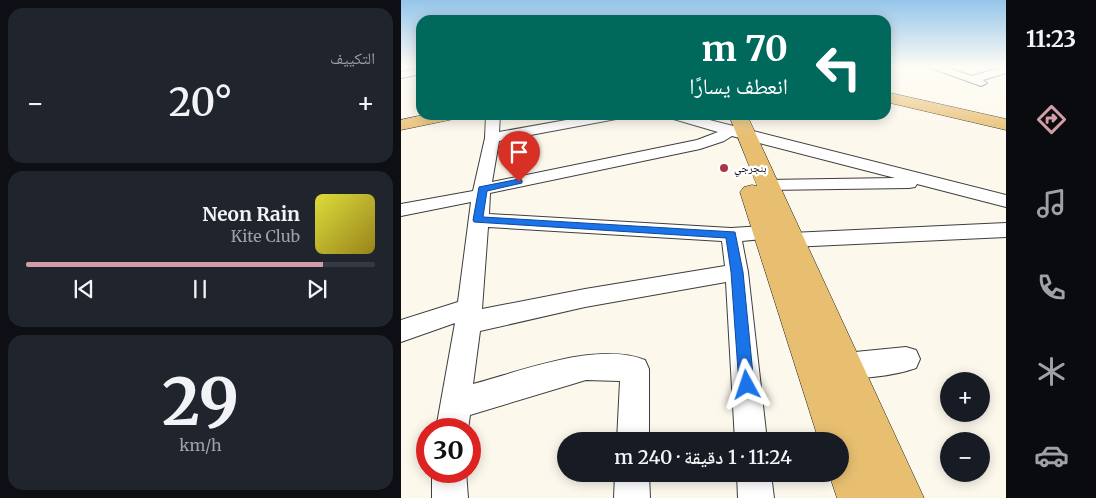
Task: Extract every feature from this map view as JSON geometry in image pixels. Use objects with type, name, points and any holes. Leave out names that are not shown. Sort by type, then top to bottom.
[{"type":"main road","points":[[891,98],[1006,125]]},
{"type":"main road","points":[[401,118],[416,115]]},
{"type":"main road","points":[[401,124],[421,120]]},
{"type":"main road","points":[[735,124],[767,185],[779,237],[838,432]]},
{"type":"main road","points":[[735,124],[779,237],[845,366],[901,498]]},
{"type":"main road","points":[[849,466],[860,498]]},
{"type":"street","points":[[493,120],[493,138],[481,192],[469,316],[454,417],[586,367],[635,369],[633,432]]},
{"type":"street","points":[[493,138],[589,120]]},
{"type":"street","points":[[708,120],[735,124],[1006,201]]},
{"type":"street","points":[[401,210],[700,144],[719,138],[735,124]]},
{"type":"street","points":[[767,185],[939,183]]},
{"type":"street","points":[[478,220],[779,237],[1006,230]]},
{"type":"street","points":[[731,235],[737,272],[750,432]]},
{"type":"street","points":[[401,331],[469,316],[737,272]]},
{"type":"street","points":[[845,366],[906,359]]},
{"type":"street","points":[[632,482],[632,498]]},
{"type":"street","points":[[755,482],[756,498]]},
{"type":"street","points":[[449,483],[450,498]]},
{"type":"place","name":"بنجرجي","points":[[724,168]]},
{"type":"route","points":[[519,182],[482,189],[478,220],[731,235],[737,272],[747,385]]}]
